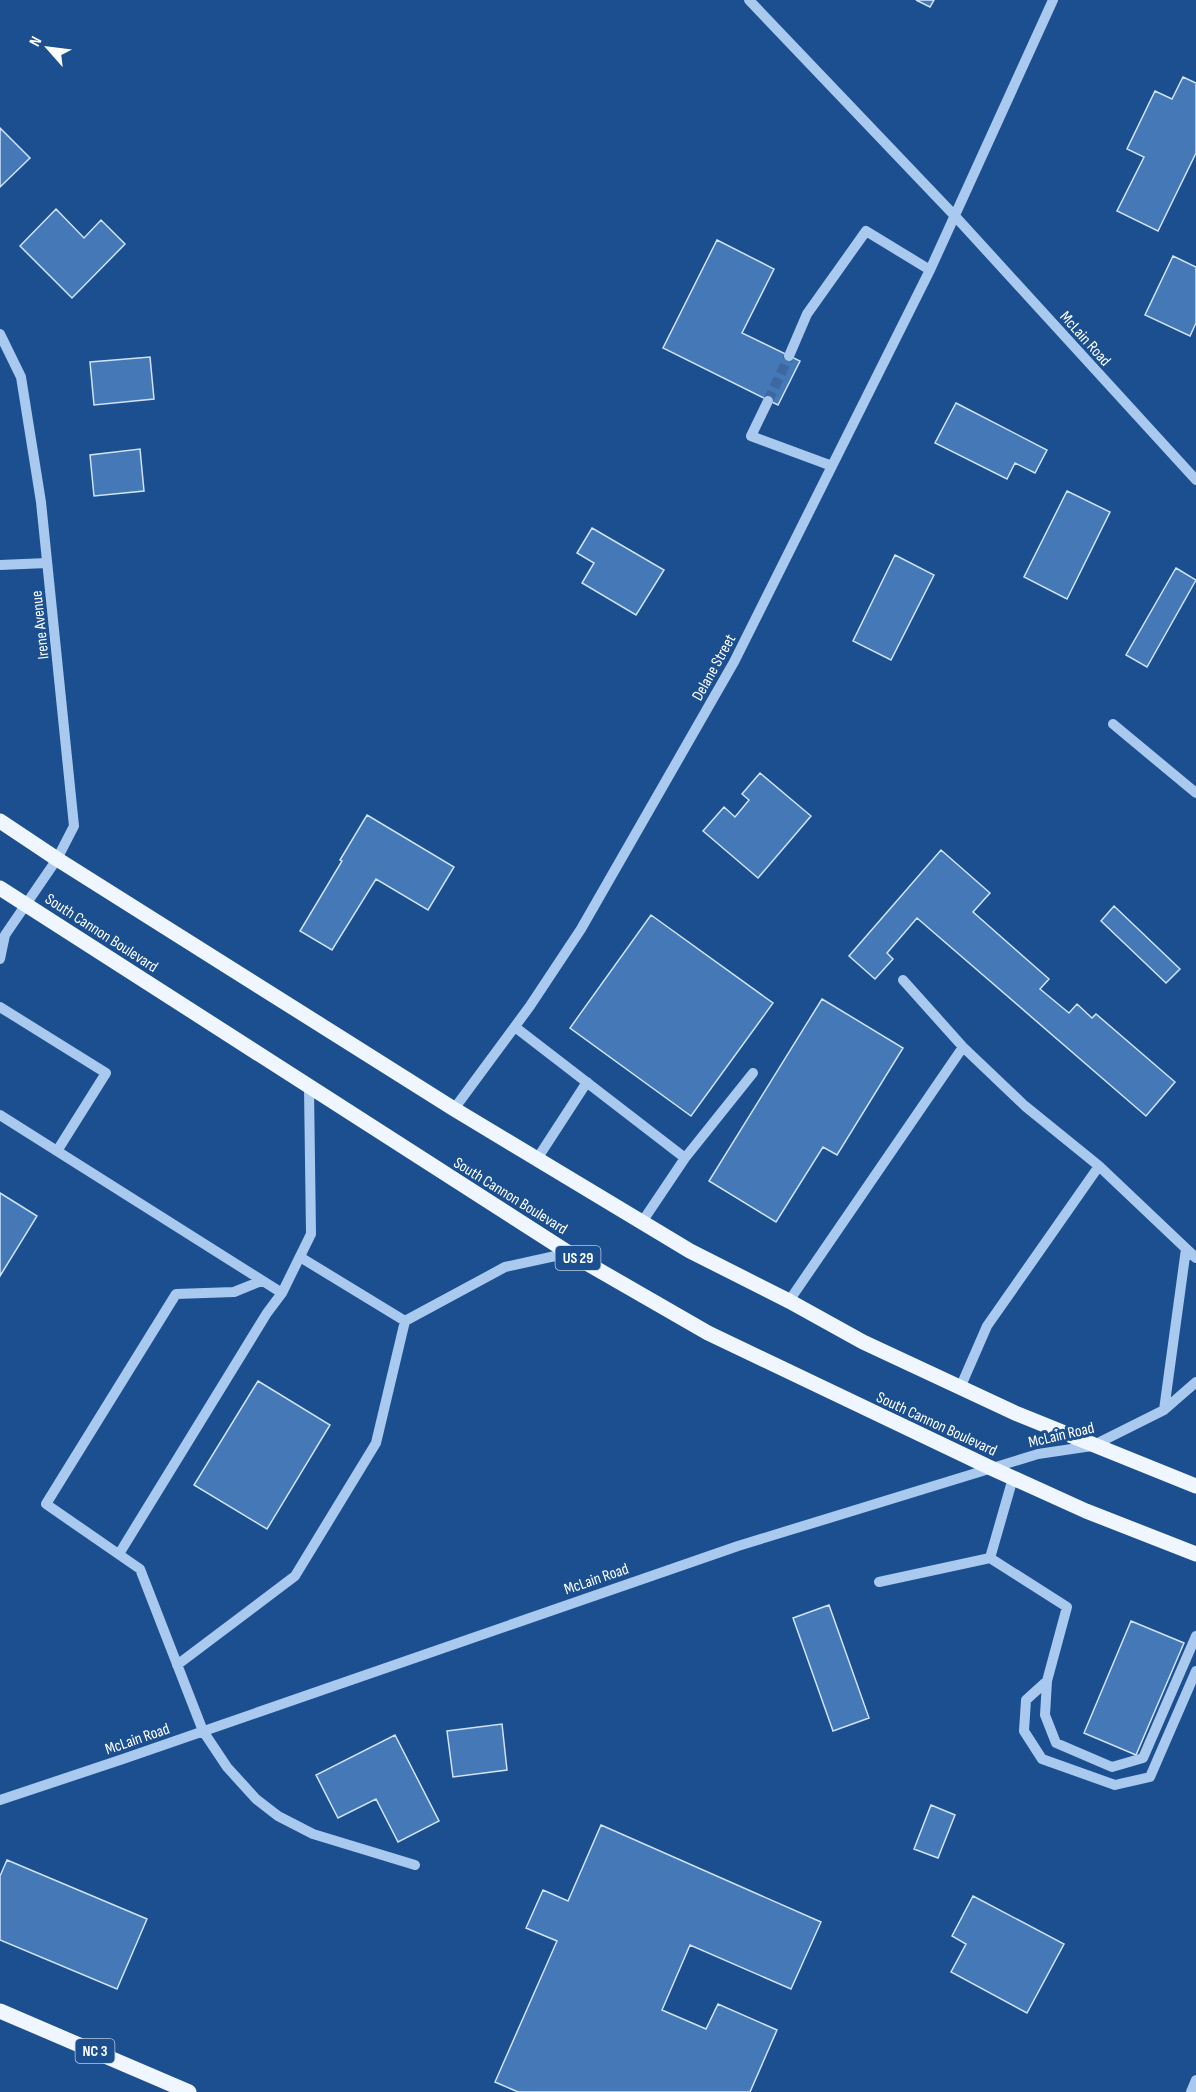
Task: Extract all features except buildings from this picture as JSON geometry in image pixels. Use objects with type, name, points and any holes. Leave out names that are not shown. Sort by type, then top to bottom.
[{"type":"main road","points":[[0,821],[57,860],[454,1109],[690,1251],[789,1301],[863,1342],[960,1388],[1092,1446],[1196,1486]]},
{"type":"main road","name":"South Cannon Boulevard","points":[[0,888],[569,1253],[708,1334],[1086,1511],[1196,1554]]},
{"type":"main road","name":"NC 3","points":[[0,2011],[189,2092]]},
{"type":"street","name":"McLain Road","points":[[749,0],[954,215],[1196,480]]},
{"type":"street","points":[[954,215],[1053,0]]},
{"type":"street","name":"Delane Street","points":[[454,1109],[515,1027],[581,928],[728,672],[930,270],[954,215]]},
{"type":"street","points":[[789,356],[807,314],[866,231],[930,270]]},
{"type":"street","name":"Irene Avenue","points":[[0,334],[21,377],[41,502],[74,826],[57,860],[3,936]]},
{"type":"street","points":[[768,401],[751,436],[832,466]]},
{"type":"street","points":[[0,565],[47,563]]},
{"type":"street","points":[[1113,724],[1196,793]]},
{"type":"street","points":[[0,959],[3,936]]},
{"type":"street","points":[[903,980],[963,1047],[1025,1106],[1099,1166],[1196,1257]]},
{"type":"street","points":[[0,1007],[106,1073],[57,1151]]},
{"type":"street","points":[[515,1027],[685,1158]]},
{"type":"street","points":[[789,1301],[963,1047]]},
{"type":"street","points":[[642,1222],[685,1158],[753,1073]]},
{"type":"street","points":[[537,1159],[587,1082]]},
{"type":"street","points":[[119,1554],[267,1313],[282,1293],[311,1234],[309,1088]]},
{"type":"street","points":[[0,1115],[282,1293]]},
{"type":"street","points":[[960,1388],[987,1326],[1099,1166]]},
{"type":"street","points":[[1164,1410],[1186,1249]]},
{"type":"street","points":[[177,1665],[295,1576],[376,1443],[405,1321],[505,1267],[569,1253]]},
{"type":"street","points":[[300,1257],[405,1321]]},
{"type":"street","points":[[261,1281],[234,1292],[176,1294],[45,1504],[140,1569],[203,1731],[227,1767],[256,1799],[278,1816],[313,1834],[415,1865]]},
{"type":"street","name":"McLain Road","points":[[0,1800],[657,1573],[1038,1454],[1092,1446],[1164,1410],[1196,1382]]},
{"type":"street","points":[[990,1558],[1013,1478]]},
{"type":"street","points":[[879,1582],[990,1558],[1067,1607],[1047,1681],[1045,1715],[1056,1743],[1112,1767],[1143,1758],[1196,1636]]},
{"type":"street","points":[[1047,1681],[1026,1700],[1024,1731],[1042,1759],[1114,1785],[1150,1777],[1196,1671]]},
{"type":"street","points":[[1191,2092],[1196,2080]]},
{"type":"tunnel","points":[[768,401],[789,356]]}]
